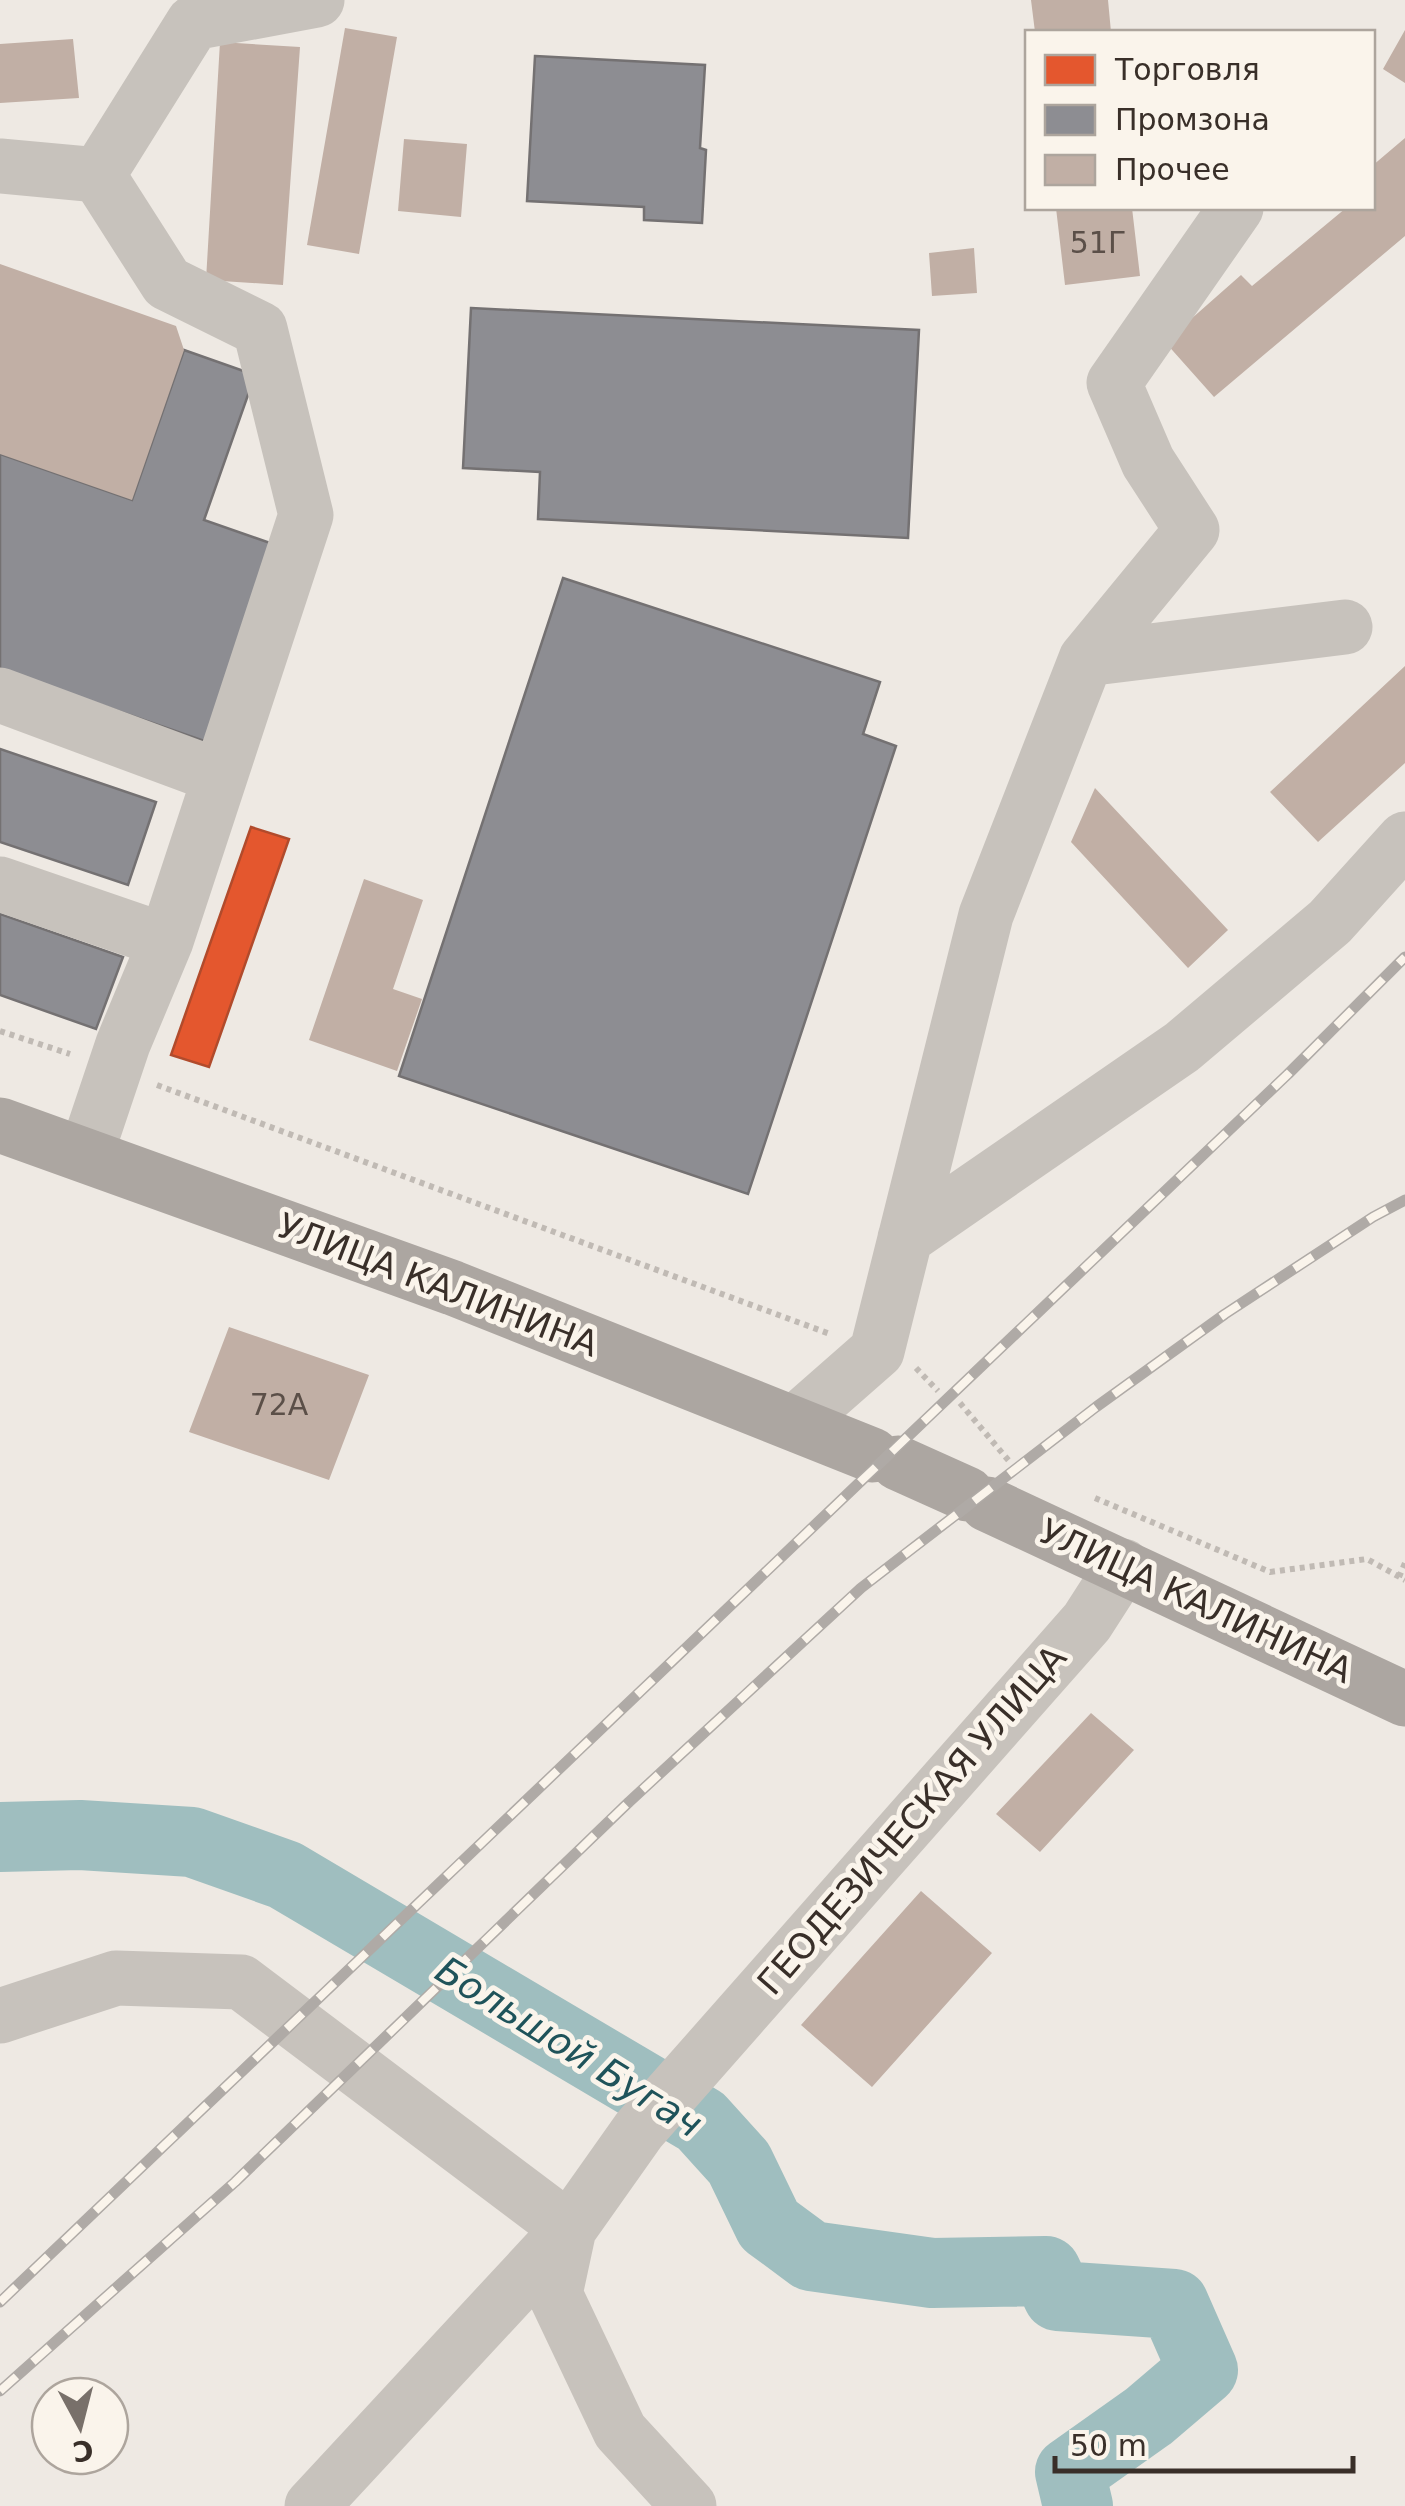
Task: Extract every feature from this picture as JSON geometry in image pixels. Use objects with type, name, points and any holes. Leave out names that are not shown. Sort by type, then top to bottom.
[{"type":"main road","name":"УЛИЦА КАЛИНИНА","points":[[0,1125],[453,1288],[885,1459],[988,1486],[1122,1566],[1405,1699]]},
{"type":"street","points":[[98,174],[192,22],[318,0]]},
{"type":"street","points":[[0,166],[98,174]]},
{"type":"street","points":[[86,1154],[166,941],[306,516],[260,329],[167,283],[98,174]]},
{"type":"street","points":[[795,1424],[877,1351],[986,915],[1086,659],[1192,530],[1148,462],[1114,383],[1235,210]]},
{"type":"street","points":[[1086,659],[1345,627]]},
{"type":"street","points":[[0,695],[218,776]]},
{"type":"street","points":[[905,1238],[1182,1048],[1330,922],[1405,839]]},
{"type":"street","points":[[0,884],[166,941]]},
{"type":"street","name":"ГЕОДЕЗИЧЕСКАЯ УЛИЦА","points":[[569,2229],[639,2130],[1087,1622],[1122,1566]]},
{"type":"street","points":[[0,2016],[116,1978],[241,1982],[569,2229]]},
{"type":"street","points":[[312,2506],[569,2229]]},
{"type":"street","points":[[569,2229],[555,2294],[620,2431],[690,2506]]},
{"type":"path","points":[[0,1030],[877,1351],[919,1370],[938,1391]]},
{"type":"path","points":[[960,1403],[988,1486]]},
{"type":"path","points":[[1081,1492],[1270,1572],[1367,1559],[1402,1578],[1405,1564]]},
{"type":"building: Торговля","points":[[251,827],[289,839],[209,1067],[171,1055]]},
{"type":"building: Промзона","points":[[535,56],[705,65],[700,148],[706,150],[702,223],[644,220],[644,207],[527,201]]},
{"type":"building: Промзона","points":[[471,308],[919,330],[908,538],[538,519],[540,472],[463,468]]},
{"type":"building: Промзона","points":[[184,350],[255,375],[204,520],[276,545],[207,742],[0,670],[0,454],[132,500]]},
{"type":"building: Промзона","points":[[563,578],[880,682],[863,734],[896,746],[748,1194],[399,1076]]},
{"type":"building: Промзона","points":[[0,749],[156,802],[128,885],[0,842]]},
{"type":"building: Промзона","points":[[0,914],[123,957],[96,1029],[0,995]]},
{"type":"building: Прочее","points":[[1031,0],[1108,0],[1111,30],[1035,30]]},
{"type":"building: Прочее","points":[[345,28],[397,37],[359,254],[307,245]]},
{"type":"building: Прочее","points":[[1405,30],[1405,83],[1383,69]]},
{"type":"building: Прочее","points":[[73,39],[79,98],[0,103],[0,44]]},
{"type":"building: Прочее","points":[[220,42],[300,47],[283,285],[206,280]]},
{"type":"building: Прочее","points":[[1405,138],[1405,236],[1214,397],[1165,342],[1241,275],[1252,286],[1344,210],[1375,210],[1375,163]]},
{"type":"building: Прочее","points":[[404,139],[467,144],[461,217],[398,211]]},
{"type":"building: Прочее","points":[[1056,210],[1132,210],[1140,276],[1065,285]]},
{"type":"building: Прочее","points":[[974,248],[977,293],[932,296],[929,253]]},
{"type":"building: Прочее","points":[[0,264],[176,326],[184,350],[132,500],[0,454]]},
{"type":"building: Прочее","points":[[1405,666],[1405,763],[1318,842],[1270,792]]},
{"type":"building: Прочее","points":[[1095,788],[1228,930],[1188,968],[1071,842]]},
{"type":"building: Прочее","points":[[364,879],[423,900],[393,989],[422,999],[397,1071],[309,1040]]},
{"type":"building: Прочее","points":[[229,1327],[369,1375],[329,1480],[189,1432]]},
{"type":"building: Прочее","points":[[1091,1713],[1134,1750],[1040,1852],[996,1814]]},
{"type":"building: Прочее","points":[[921,1891],[992,1953],[872,2087],[801,2025]]},
{"type":"waterway","name":"Большой Бугач","points":[[0,1837],[80,1835],[192,1842],[285,1875],[701,2121],[739,2163],[769,2225],[811,2256],[932,2273],[1046,2271],[1058,2296],[1174,2304],[1203,2370],[1149,2416],[1070,2472],[1078,2506]]},
{"type":"railway","points":[[0,2302],[1288,1074],[1405,957]]},
{"type":"railway","points":[[0,2391],[235,2182],[629,1802],[861,1588],[1096,1407],[1225,1314],[1405,1200]]}]
